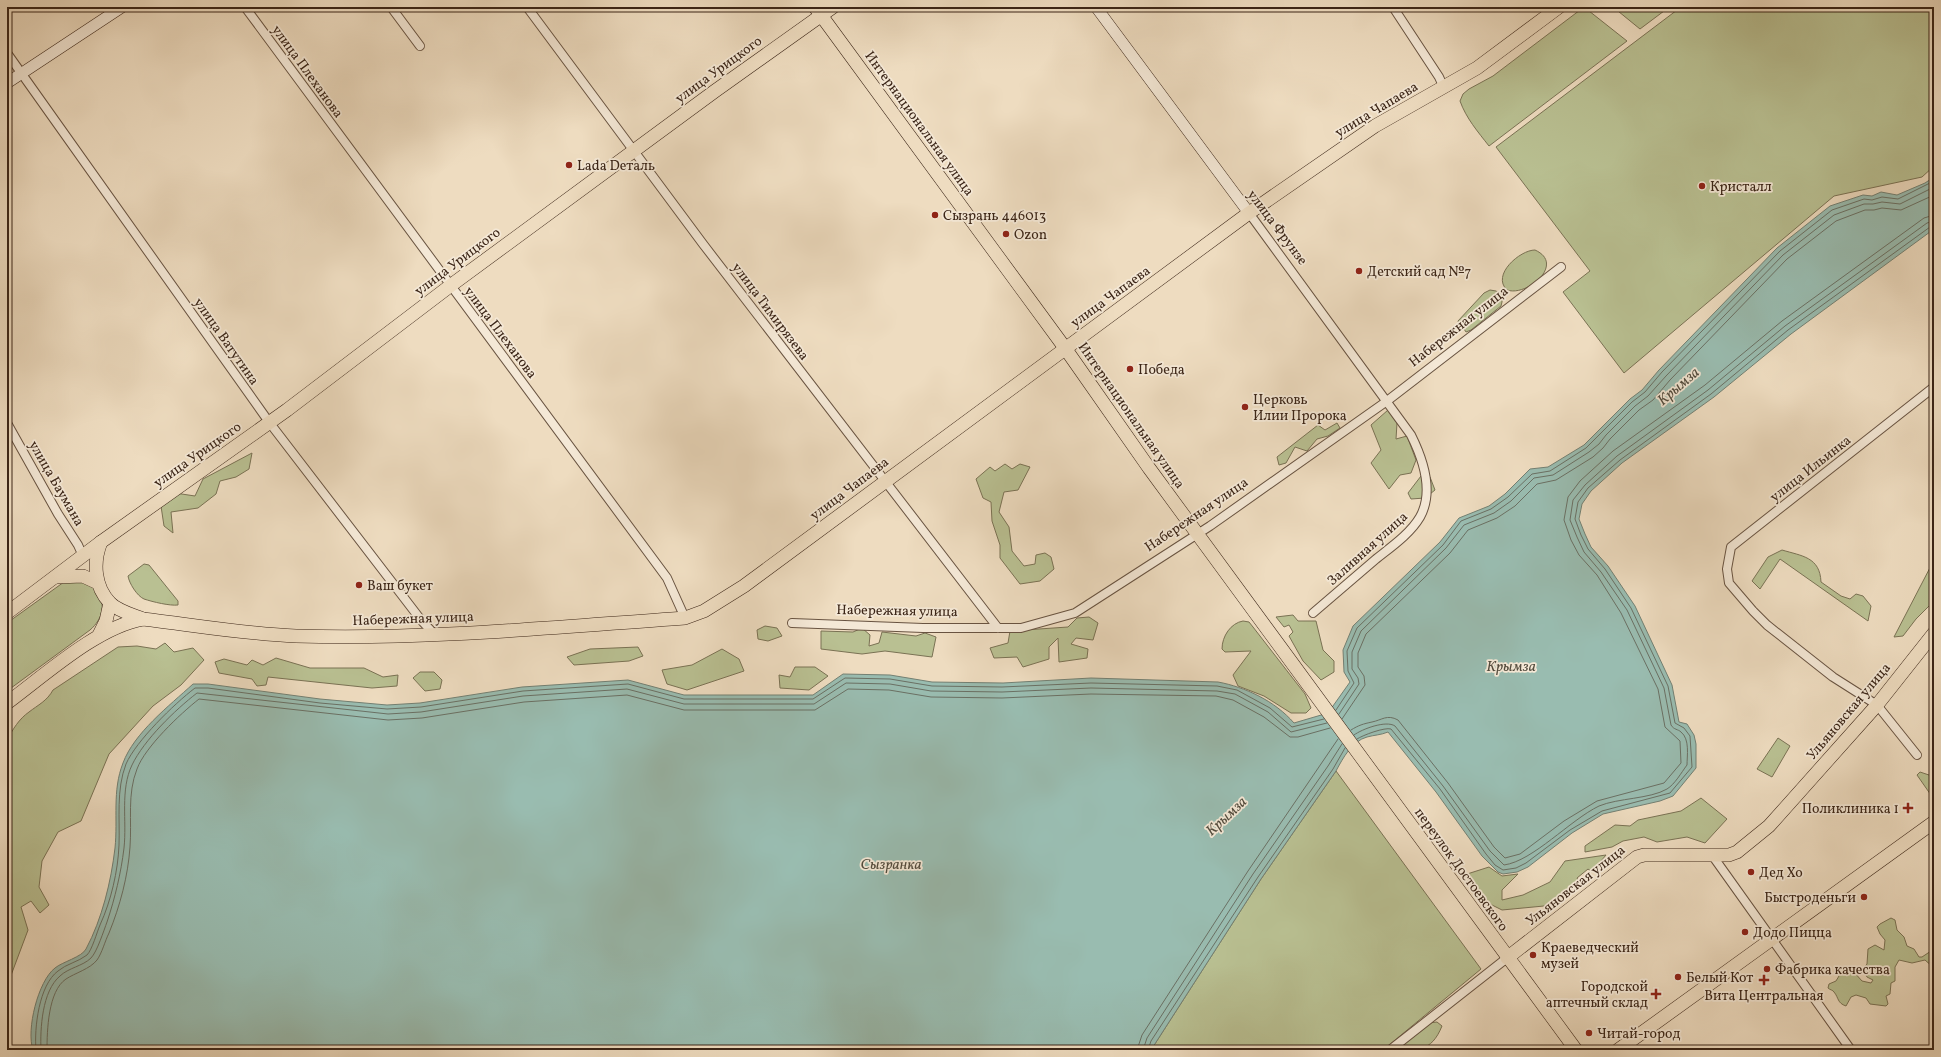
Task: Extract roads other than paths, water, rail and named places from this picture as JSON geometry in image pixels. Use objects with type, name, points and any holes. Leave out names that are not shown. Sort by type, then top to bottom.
[{"type":"main road","name":"улица Урицкого","points":[[55,577],[101,542],[312,392],[450,286],[634,151],[818,11],[833,7]]},
{"type":"main road","name":"улица Чапаева","points":[[685,618],[704,611],[733,593],[1249,213],[1375,126],[1477,68],[1559,7]]},
{"type":"main road","name":"Интернациональная улица","points":[[818,11],[1065,348],[1197,534],[1323,706]]},
{"type":"main road","points":[[101,542],[96,562],[98,583],[110,603],[122,611],[143,619]]},
{"type":"main road","points":[[7,613],[55,577],[67,575],[83,576],[98,583]]},
{"type":"main road","points":[[99,635],[106,621],[110,603]]},
{"type":"main road","name":"Набережная улица","points":[[143,619],[295,636],[436,635],[685,618]]},
{"type":"main road","points":[[7,703],[99,635],[127,623],[143,619]]},
{"type":"main road","name":"Ульяновская улица","points":[[1507,958],[1637,856],[1729,855],[1737,852],[1769,826],[1877,705],[1934,633]]},
{"type":"main road","name":"переулок Достоевского","points":[[1323,706],[1576,1050]]},
{"type":"main road","points":[[1618,1050],[1934,822]]},
{"type":"street","points":[[7,83],[122,7]]},
{"type":"street","name":"улица Плеханова","points":[[245,7],[667,578],[685,618]]},
{"type":"street","points":[[391,7],[420,46]]},
{"type":"street","name":"улица Тимирязева","points":[[527,7],[820,398],[885,480],[998,628]]},
{"type":"street","name":"улица Фрунзе","points":[[1096,7],[1387,401],[1411,435],[1425,471]]},
{"type":"street","points":[[1393,7],[1439,77],[1444,88]]},
{"type":"street","name":"улица Ватутина","points":[[7,53],[269,422],[421,620],[436,635]]},
{"type":"street","name":"Набережная улица","points":[[792,623],[923,628],[1021,628],[1075,613],[1197,534],[1387,401],[1561,267]]},
{"type":"street","name":"улица Ильинка","points":[[1877,705],[1833,677],[1767,625],[1729,583],[1727,569],[1731,547],[1934,387]]},
{"type":"street","name":"улица Баумана","points":[[7,424],[83,556]]},
{"type":"street","name":"Заливная улица","points":[[1313,613],[1406,534],[1420,517],[1425,502],[1427,488],[1425,471]]},
{"type":"street","points":[[1877,705],[1917,755]]},
{"type":"street","points":[[1712,855],[1851,1050]]},
{"type":"street","name":"Ульяновская улица","points":[[1390,1050],[1507,958]]},
{"type":"water","name":"Сызранка","points":[[1934,177],[1934,229],[1791,334],[1714,397],[1622,463],[1591,491],[1582,504],[1579,519],[1591,547],[1608,566],[1635,606],[1672,685],[1679,722],[1687,724],[1694,735],[1696,744],[1696,768],[1673,796],[1660,801],[1603,814],[1572,833],[1528,867],[1517,872],[1503,874],[1498,872],[1482,856],[1436,792],[1388,732],[1362,739],[1352,746],[1261,879],[1151,1050],[33,1050],[31,1041],[32,1019],[43,983],[55,968],[84,952],[92,937],[101,913],[108,887],[115,848],[116,795],[123,763],[135,741],[153,720],[193,684],[208,684],[320,699],[387,705],[420,703],[522,687],[628,680],[684,695],[813,695],[843,674],[890,675],[932,682],[1003,683],[1091,678],[1218,682],[1239,687],[1259,696],[1278,708],[1294,723],[1328,713],[1350,682],[1344,672],[1343,650],[1353,626],[1440,542],[1459,518],[1489,506],[1505,494],[1530,469],[1548,467],[1584,445],[1630,399],[1642,390],[1659,370],[1777,248],[1830,206],[1863,195],[1872,196],[1881,192],[1897,195],[1925,183]]},
{"type":"place","name":"Lada Dеталь","points":[[569,165]]},
{"type":"place","name":"Кристалл","points":[[1702,186]]},
{"type":"place","name":"Сызрань 446013","points":[[935,215]]},
{"type":"place","name":"Ozon","points":[[1006,234]]},
{"type":"place","name":"Детский сад №7","points":[[1359,271]]},
{"type":"place","name":"Победа","points":[[1130,369]]},
{"type":"place","name":"Церковь Илии Пророка","points":[[1245,407]]},
{"type":"place","name":"Ваш букет","points":[[359,585]]},
{"type":"place","name":"Поликлиника 1","points":[[1908,808]]},
{"type":"place","name":"Дед Хо","points":[[1751,872]]},
{"type":"place","name":"Быстроденьги","points":[[1864,897]]},
{"type":"place","name":"Додо Пицца","points":[[1745,932]]},
{"type":"place","name":"Краеведческий музей","points":[[1533,955]]},
{"type":"place","name":"Фабрика качества","points":[[1767,969]]},
{"type":"place","name":"Белый Кот","points":[[1678,977]]},
{"type":"place","name":"Вита Центральная","points":[[1764,980]]},
{"type":"place","name":"Городской аптечный склад","points":[[1656,994]]},
{"type":"place","name":"Читай-город","points":[[1589,1033]]},
{"type":"water label","name":"Крымза","points":[[1678,386]]},
{"type":"water label","name":"Крымза","points":[[1511,666]]},
{"type":"water label","name":"Крымза","points":[[1226,816]]}]
